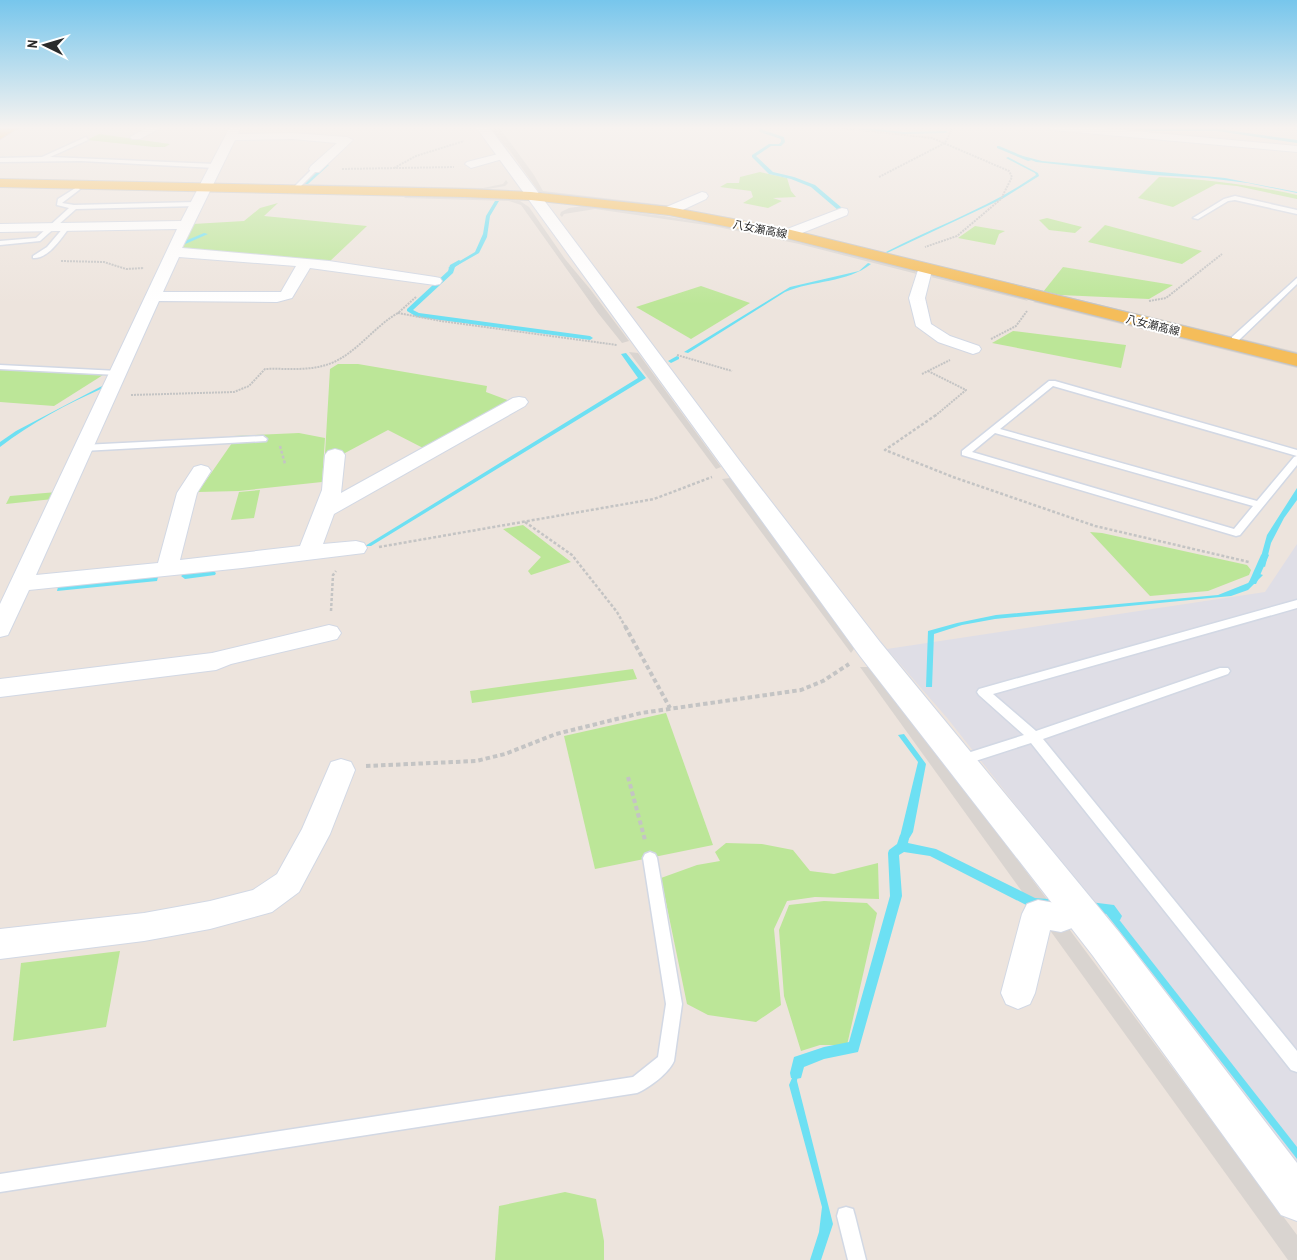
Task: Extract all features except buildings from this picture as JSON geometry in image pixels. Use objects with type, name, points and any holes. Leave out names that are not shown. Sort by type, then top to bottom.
[{"type":"main road","name":"八女瀬高線","points":[[144,186],[531,196],[669,212],[787,234],[925,270],[1297,360]]},
{"type":"street","points":[[524,186],[870,649],[1106,944],[1297,1199]]},
{"type":"street","points":[[0,629],[205,187]]},
{"type":"street","points":[[669,212],[702,196]]},
{"type":"street","points":[[787,234],[842,212]]},
{"type":"street","points":[[0,228],[186,225]]},
{"type":"street","points":[[171,260],[306,263],[435,280]]},
{"type":"street","points":[[154,296],[277,297],[287,295],[306,263]]},
{"type":"street","points":[[925,270],[917,298],[924,326],[944,339],[973,349]]},
{"type":"street","points":[[324,511],[519,402]]},
{"type":"street","points":[[309,552],[332,490],[335,455]]},
{"type":"street","points":[[167,569],[187,492],[201,471]]},
{"type":"street","points":[[20,584],[309,552],[364,549]]},
{"type":"street","points":[[0,688],[216,661],[224,657],[329,633]]},
{"type":"street","points":[[0,944],[144,927],[210,915],[261,902],[288,883],[315,834],[341,770]]},
{"type":"street","points":[[1018,993],[1038,914],[1061,918]]},
{"type":"lane","points":[[295,189],[298,186]]},
{"type":"lane","points":[[77,189],[60,200],[60,204],[74,207],[197,204]]},
{"type":"lane","points":[[1196,218],[1226,200],[1235,198],[1297,212]]},
{"type":"lane","points":[[0,243],[38,240],[74,207]]},
{"type":"lane","points":[[35,256],[48,248],[66,228]]},
{"type":"lane","points":[[1236,340],[1297,280]]},
{"type":"lane","points":[[0,367],[118,373]]},
{"type":"lane","points":[[1297,453],[1052,383],[965,453],[1236,532],[1297,459]]},
{"type":"lane","points":[[995,430],[1259,505]]},
{"type":"lane","points":[[83,448],[263,440]]},
{"type":"lane","points":[[1297,604],[983,692],[1034,738],[1297,1064]]},
{"type":"lane","points":[[960,761],[1034,738],[1224,671]]},
{"type":"lane","points":[[0,1184],[637,1085],[666,1061],[674,1004],[650,858]]},
{"type":"lane","points":[[846,1216],[857,1260]]},
{"type":"path","points":[[903,264],[916,250],[957,236],[1000,199],[1007,186]]},
{"type":"path","points":[[1145,301],[1154,302],[1166,298],[1222,254]]},
{"type":"path","points":[[56,261],[104,262],[126,269],[171,260]]},
{"type":"path","points":[[108,396],[234,392],[243,390],[265,369],[314,368],[334,362],[345,356],[389,317],[398,313],[435,280]]},
{"type":"path","points":[[398,313],[441,321],[646,349],[689,357],[726,368],[732,372]]},
{"type":"path","points":[[364,549],[654,499],[734,469]]},
{"type":"path","points":[[525,521],[572,555],[612,605],[670,708]]},
{"type":"path","points":[[329,633],[333,575],[338,570]]},
{"type":"path","points":[[341,770],[386,764],[476,761],[505,754],[556,734],[583,727],[670,708],[801,690],[823,681],[870,649]]},
{"type":"path","points":[[628,777],[650,858]]},
{"type":"shaded area","points":[[302,186],[383,186],[483,188],[505,186],[482,190]]},
{"type":"shaded area","points":[[535,186],[540,186],[543,191],[673,206],[667,208],[539,192]]},
{"type":"shaded area","points":[[213,190],[476,197],[520,201],[529,207],[565,259],[629,341],[622,343],[598,313],[521,205],[509,201],[404,198],[406,196],[210,192]]},
{"type":"shaded area","points":[[583,206],[664,216],[748,230],[914,270],[917,274],[799,244],[713,226],[595,209],[564,214],[562,217],[560,215],[561,212],[569,208]]},
{"type":"shaded area","points":[[911,259],[1297,352],[1297,356],[910,261]]},
{"type":"shaded area","points":[[931,277],[1024,298],[1028,301]]},
{"type":"shaded area","points":[[1033,302],[1297,365],[1297,368]]},
{"type":"shaded area","points":[[629,352],[638,353],[721,467],[716,469]]},
{"type":"shaded area","points":[[730,478],[856,646],[851,653],[722,479]]},
{"type":"shaded area","points":[[1297,544],[1297,1162],[948,719],[887,649],[1265,592]]},
{"type":"shaded area","points":[[860,667],[871,667],[926,737],[1297,1235],[1297,1260],[1288,1260]]},
{"type":"green space","points":[[789,186],[796,197],[773,198],[782,201],[768,208],[743,203],[753,197],[751,191],[720,187]]},
{"type":"green space","points":[[1150,186],[1213,186],[1173,207],[1138,198]]},
{"type":"green space","points":[[1235,186],[1250,186],[1297,195],[1297,199]]},
{"type":"green space","points":[[278,203],[264,216],[367,226],[328,263],[180,251],[193,224],[244,221],[260,208]]},
{"type":"green space","points":[[1047,218],[1082,227],[1075,233],[1049,230],[1039,220]]},
{"type":"green space","points":[[1105,225],[1202,251],[1182,264],[1088,242]]},
{"type":"green space","points":[[975,226],[1005,231],[999,234],[995,245],[958,238]]},
{"type":"green space","points":[[1063,267],[1173,285],[1149,299],[1060,295],[1043,292]]},
{"type":"green space","points":[[701,286],[750,303],[691,339],[636,307]]},
{"type":"green space","points":[[1013,331],[1126,345],[1121,368],[992,343]]},
{"type":"green space","points":[[338,364],[358,364],[487,386],[486,392],[510,401],[425,449],[388,430],[345,453],[325,454],[330,369]]},
{"type":"green space","points":[[0,369],[103,375],[54,406],[0,402]]},
{"type":"green space","points":[[299,433],[325,438],[322,482],[239,491],[198,492],[232,443],[234,436]]},
{"type":"green space","points":[[260,490],[254,518],[231,520],[239,492]]},
{"type":"green space","points":[[57,492],[53,499],[6,504],[10,496]]},
{"type":"green space","points":[[523,525],[571,562],[531,575],[528,571],[541,557],[503,529]]},
{"type":"green space","points":[[1090,532],[1247,565],[1251,570],[1249,575],[1208,591],[1150,596]]},
{"type":"green space","points":[[633,669],[637,679],[472,703],[470,691]]},
{"type":"green space","points":[[666,713],[713,845],[595,869],[564,736]]},
{"type":"green space","points":[[726,843],[762,844],[793,850],[810,871],[834,874],[878,863],[879,899],[815,897],[787,901],[774,929],[781,1005],[756,1022],[708,1015],[687,1004],[661,878],[697,865],[720,861],[715,852]]},
{"type":"green space","points":[[824,901],[867,903],[877,913],[847,1045],[820,1045],[801,1051],[784,996],[779,930],[789,905]]},
{"type":"green space","points":[[120,951],[106,1027],[13,1041],[21,963]]},
{"type":"green space","points":[[565,1192],[596,1199],[604,1241],[604,1260],[495,1260],[499,1206]]},
{"type":"water","points":[[1018,186],[1023,186],[1002,199],[886,252],[982,207]]},
{"type":"water","points":[[1262,186],[1297,192],[1297,193]]},
{"type":"water","points":[[495,201],[499,201],[490,216],[487,237],[479,253],[451,269],[448,268],[475,252],[483,234],[486,216]]},
{"type":"water","points":[[868,263],[871,264],[862,270],[851,275],[785,292],[688,353],[684,352],[790,287],[859,271]]},
{"type":"water","points":[[626,353],[646,378],[371,546],[365,546],[638,378],[621,354]]},
{"type":"water","points":[[102,386],[103,388],[37,422],[0,447],[0,442],[16,431]]},
{"type":"water","points":[[1297,488],[1297,500],[1284,518],[1271,543],[1265,567],[1259,564],[1267,535]]},
{"type":"water","points":[[1257,573],[1263,575],[1248,590],[1231,596],[995,619],[962,625],[934,634],[932,687],[926,687],[928,631],[996,615],[1218,595],[1248,583]]},
{"type":"water","points":[[158,577],[157,581],[57,591],[58,587]]},
{"type":"water","points":[[904,734],[926,764],[913,832],[904,847],[897,849],[918,762],[898,735]]},
{"type":"water","points":[[1110,908],[1297,1147],[1297,1159],[1104,911]]},
{"type":"water","points":[[799,1062],[797,1081],[833,1224],[821,1260],[810,1260],[819,1232],[822,1207],[789,1085]]},
{"type":"waterway","points":[[812,186],[840,209]]},
{"type":"waterway","points":[[181,244],[206,234]]},
{"type":"waterway","points":[[459,262],[452,266],[451,272],[409,310],[417,315],[590,338]]},
{"type":"waterway","points":[[671,361],[677,358]]},
{"type":"waterway","points":[[1253,582],[1265,555]]},
{"type":"waterway","points":[[185,576],[212,573]]},
{"type":"waterway","points":[[796,1073],[799,1062],[824,1053],[854,1048],[896,896],[893,853],[902,847],[904,838]]},
{"type":"waterway","points":[[904,847],[932,852],[1034,903],[1044,903]]},
{"type":"waterway","points":[[1090,907],[1110,909],[1116,916]]}]
